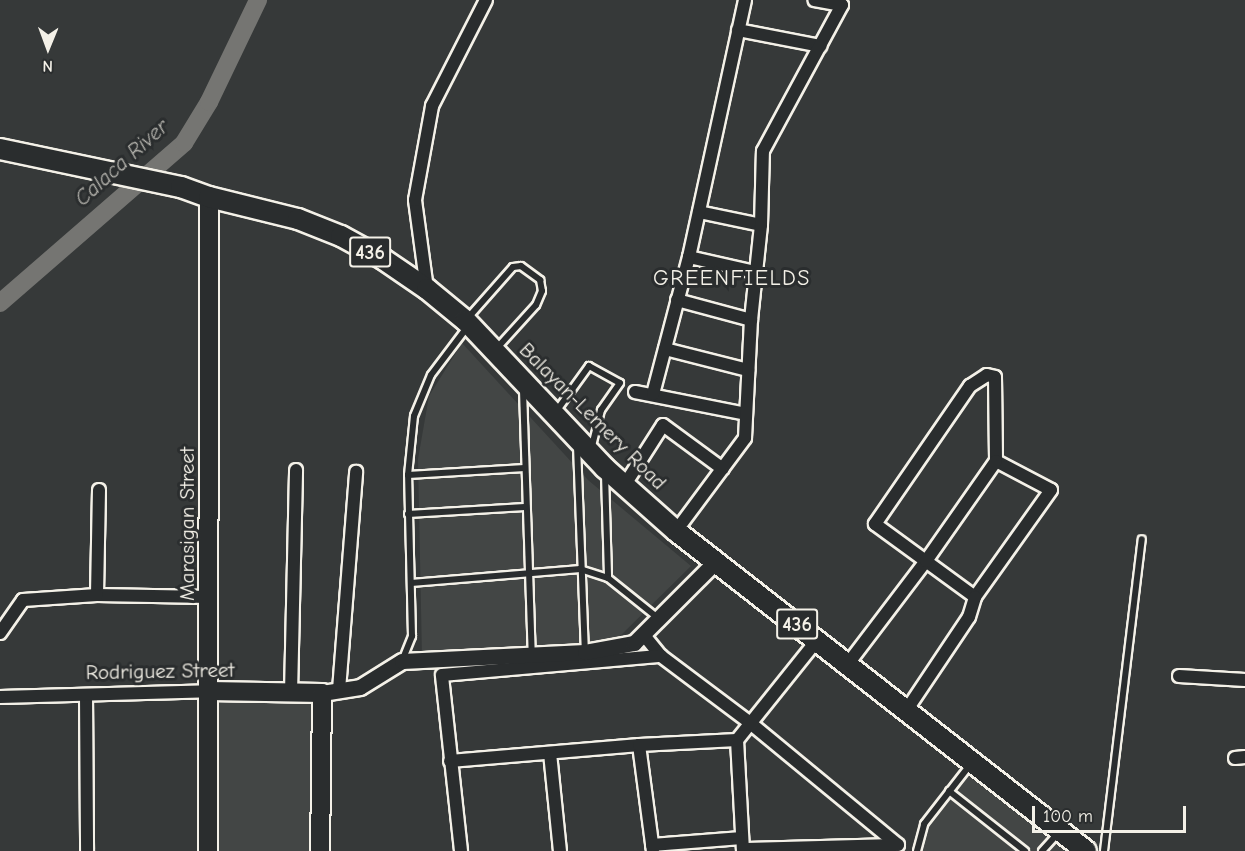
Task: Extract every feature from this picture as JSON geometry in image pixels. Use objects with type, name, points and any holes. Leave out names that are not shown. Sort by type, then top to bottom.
[{"type":"main road","name":"Balayan-Lemery Road","points":[[0,149],[181,187],[209,197],[298,219],[341,236],[427,289],[467,323],[495,351],[605,468],[676,531],[1086,851]]},
{"type":"main road","name":"Marasigan Street","points":[[208,851],[209,197]]},
{"type":"main road","name":"Rodriguez Street","points":[[209,691],[330,692]]},
{"type":"main road","points":[[320,851],[330,692]]},
{"type":"street","points":[[427,289],[415,200],[432,106],[486,0]]},
{"type":"street","points":[[652,394],[689,257],[745,0]]},
{"type":"street","points":[[676,531],[745,438],[754,272],[761,225],[763,151],[842,5],[814,0]]},
{"type":"street","points":[[738,30],[820,46]]},
{"type":"street","points":[[699,212],[761,225]]},
{"type":"street","points":[[689,257],[754,272]]},
{"type":"street","points":[[677,300],[751,320]]},
{"type":"street","points":[[665,349],[747,370]]},
{"type":"street","points":[[847,665],[926,561],[996,461],[995,377],[987,375],[970,386],[875,524],[926,561],[975,597]]},
{"type":"street","points":[[635,392],[746,414]]},
{"type":"street","points":[[624,486],[663,425],[723,469]]},
{"type":"street","points":[[906,711],[969,617],[975,597],[1051,490],[996,461]]},
{"type":"street","points":[[291,693],[296,470]]},
{"type":"street","points":[[356,472],[330,692],[360,687],[402,661],[532,656],[585,652],[634,644],[716,561]]},
{"type":"street","points":[[97,595],[99,490]]},
{"type":"street","points":[[0,633],[23,600],[97,595],[209,597]]},
{"type":"street","points":[[639,745],[652,848],[898,845],[749,722],[661,656],[643,634]]},
{"type":"street","points":[[743,846],[737,740],[749,722],[817,640]]},
{"type":"street","points":[[462,851],[442,675],[661,656]]},
{"type":"street","points":[[1179,676],[1245,680]]},
{"type":"street","name":"Rodriguez Street","points":[[0,697],[209,691]]},
{"type":"street","points":[[86,695],[87,851]]},
{"type":"street","points":[[450,761],[639,745],[737,740]]},
{"type":"street","points":[[550,753],[560,851]]},
{"type":"lane","points":[[402,661],[412,636],[408,475],[414,416],[431,375],[467,323],[513,267],[521,266],[540,280],[542,291],[536,305],[495,351]]},
{"type":"lane","points":[[554,414],[590,366],[620,383],[601,410],[591,453]]},
{"type":"lane","points":[[523,380],[525,507],[532,656]]},
{"type":"lane","points":[[577,439],[580,569],[585,652]]},
{"type":"lane","points":[[408,475],[525,468]]},
{"type":"lane","points":[[605,468],[608,578]]},
{"type":"lane","points":[[408,513],[525,507]]},
{"type":"lane","points":[[1104,851],[1142,539]]},
{"type":"lane","points":[[411,584],[580,569],[608,578],[659,618]]},
{"type":"lane","points":[[917,851],[924,824],[972,762]]},
{"type":"lane","points":[[949,791],[1025,851]]},
{"type":"lane","points":[[1042,851],[1060,831]]},
{"type":"shaded area","points":[[462,343],[588,480],[691,566],[615,641],[422,657],[418,459],[429,396]]},
{"type":"shaded area","points":[[219,700],[315,700],[315,851],[219,851]]},
{"type":"shaded area","points":[[962,767],[1066,851],[916,851],[916,834]]},
{"type":"waterway","name":"Calaca River","points":[[0,303],[184,143],[209,102],[258,0]]},
{"type":"district","name":"GREENFIELDS","points":[[732,279]]}]
